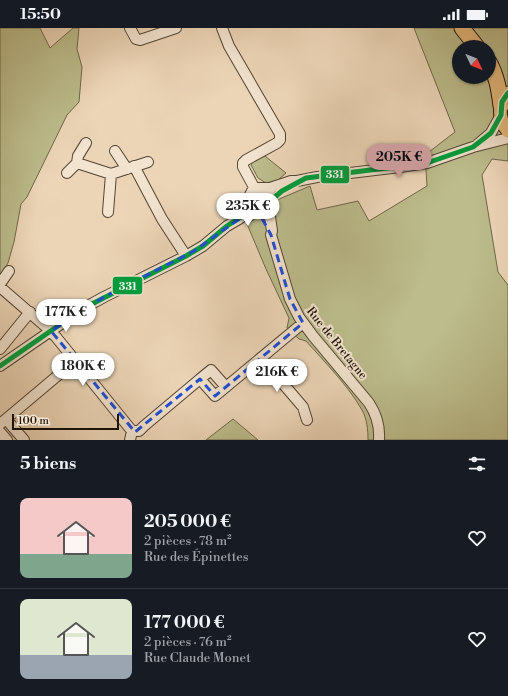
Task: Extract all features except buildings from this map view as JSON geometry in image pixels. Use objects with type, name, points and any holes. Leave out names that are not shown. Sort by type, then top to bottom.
[{"type":"highway","points":[[462,28],[471,40]]},
{"type":"highway","points":[[496,76],[503,104]]},
{"type":"main road","points":[[503,104],[503,123],[508,131]]},
{"type":"street","points":[[130,28],[133,36],[140,40],[176,28]]},
{"type":"street","points":[[222,28],[229,46],[280,134],[280,140],[277,143],[243,163],[243,167],[259,189],[269,193],[269,202]]},
{"type":"street","points":[[473,147],[491,133],[503,104]]},
{"type":"street","points":[[255,205],[251,193],[259,189],[273,187],[291,181],[329,175],[427,163],[473,147],[508,138]]},
{"type":"street","points":[[67,173],[77,163],[78,156],[86,143]]},
{"type":"street","points":[[114,151],[130,168],[186,256]]},
{"type":"street","points":[[77,163],[110,174],[148,162]]},
{"type":"street","points":[[108,212],[110,174]]},
{"type":"street","points":[[0,366],[84,308],[104,296],[186,256],[203,246],[227,226],[235,215],[255,205],[263,207],[298,181]]},
{"type":"street","name":"Rue de Bretagne","points":[[269,202],[272,235],[290,299],[303,323],[369,403],[377,418],[380,432],[379,440]]},
{"type":"street","name":"Rue de Bretagne","points":[[255,205],[272,235]]},
{"type":"street","points":[[0,284],[9,271]]},
{"type":"street","points":[[0,287],[50,331],[75,361],[131,435],[212,370],[226,387]]},
{"type":"street","points":[[0,349],[30,312]]},
{"type":"street","points":[[200,379],[215,396],[303,323]]},
{"type":"street","points":[[261,358],[303,407],[307,420]]},
{"type":"street","points":[[24,440],[3,422],[75,361]]},
{"type":"street","points":[[0,432],[7,440]]},
{"type":"highlighted area","points":[[256,207],[271,235],[290,299],[303,323],[215,396],[200,379],[135,432],[51,331],[104,297],[194,251]]},
{"type":"green space","points":[[0,28],[40,28],[50,48],[73,28],[79,28],[77,49],[82,67],[79,102],[67,115],[27,197],[21,204],[14,242],[8,263],[0,277]]},
{"type":"green space","points":[[414,28],[508,28],[508,161],[492,159],[482,175],[498,272],[508,285],[508,440],[368,440],[365,417],[357,401],[336,374],[306,341],[299,339],[287,328],[289,318],[247,224],[273,207],[277,200],[310,186],[317,210],[358,201],[369,221],[427,186],[425,155],[455,132]]},
{"type":"green space","points":[[260,156],[265,156],[286,173],[277,181],[266,183],[258,178],[251,165],[253,161]]},
{"type":"green space","points":[[233,419],[258,440],[206,440]]},
{"type":"transit line","name":"331","points":[[256,207],[263,207],[282,191],[306,178],[427,163],[473,147],[491,133],[501,115],[502,102],[508,93]]},
{"type":"transit line","name":"331","points":[[0,366],[84,308],[203,246],[227,226],[256,207]]}]
